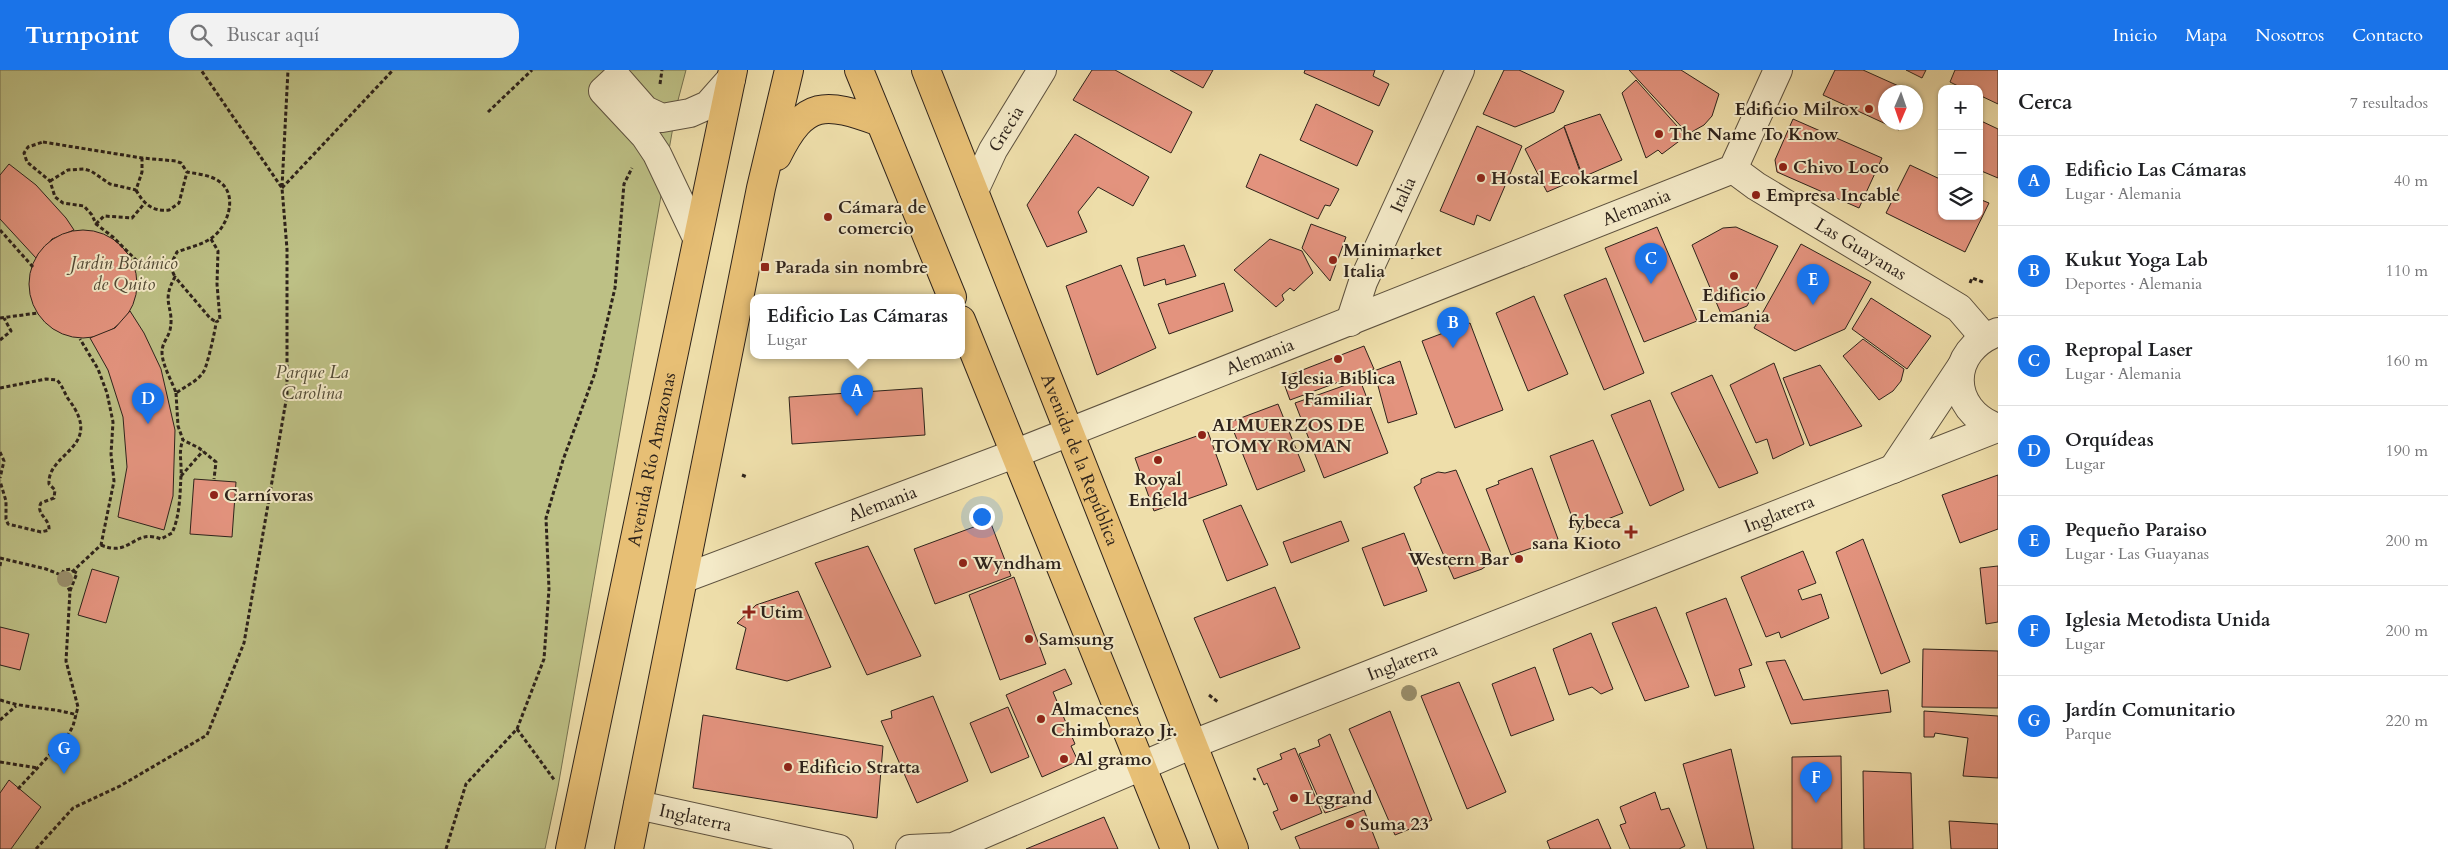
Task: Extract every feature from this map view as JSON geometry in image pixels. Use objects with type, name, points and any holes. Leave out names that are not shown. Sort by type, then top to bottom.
[{"type":"main road","points":[[629,849],[685,578],[761,188],[788,70]]},
{"type":"main road","points":[[859,70],[951,294]]},
{"type":"main road","name":"Avenida de la República","points":[[926,70],[1234,849]]},
{"type":"main road","name":"Avenida Río Amazonas","points":[[570,849],[732,74]]},
{"type":"main road","points":[[761,188],[787,135],[803,116],[814,111],[835,108],[880,122]]},
{"type":"main road","points":[[965,330],[1175,849]]},
{"type":"street","name":"Grecia","points":[[974,191],[993,150],[1042,70]]},
{"type":"street","name":"Italia","points":[[1350,322],[1364,282],[1460,70]]},
{"type":"street","points":[[1733,169],[1778,70]]},
{"type":"street","points":[[650,125],[662,118],[690,113],[708,105],[732,74]]},
{"type":"street","points":[[610,85],[645,110],[657,154],[697,238]]},
{"type":"street","name":"Alemania","points":[[685,578],[1014,454],[1733,169]]},
{"type":"street","name":"Las Guayanas","points":[[1733,169],[1756,186],[1959,308],[1991,334]]},
{"type":"street","points":[[1893,469],[1961,368],[1969,350],[1991,334]]},
{"type":"street","points":[[1961,368],[1960,387],[1966,405],[1979,420],[1998,428]]},
{"type":"street","name":"Inglaterra","points":[[910,849],[953,846],[1193,744],[1998,428]]},
{"type":"street","name":"Inglaterra","points":[[638,805],[839,849]]},
{"type":"path","points":[[201,70],[282,188]]},
{"type":"path","points":[[36,849],[73,808],[120,786],[208,735],[244,643],[287,395],[287,249],[282,188],[288,70]]},
{"type":"path","points":[[282,188],[393,70]]},
{"type":"path","points":[[488,112],[532,70]]},
{"type":"path","points":[[446,849],[466,784],[517,729],[544,659],[549,589],[546,518],[563,460],[596,373],[616,288],[624,184],[650,125],[662,70]]},
{"type":"path","points":[[43,142],[142,158],[176,161],[181,163],[187,172],[206,176],[220,182],[227,191],[230,202],[226,220],[211,239],[177,252],[170,266],[142,265],[113,237],[96,224],[92,214],[84,206],[63,203],[55,197],[50,181],[27,162],[24,153],[28,147],[43,142]]},
{"type":"path","points":[[136,190],[142,172],[142,158]]},
{"type":"path","points":[[50,181],[68,170],[84,169],[110,184],[136,190],[144,204],[164,211],[173,209],[181,199],[187,172]]},
{"type":"path","points":[[96,224],[104,216],[132,218],[144,204]]},
{"type":"path","points":[[0,230],[33,267]]},
{"type":"path","points":[[176,393],[194,382],[205,370],[216,332],[216,322],[220,320],[217,284],[218,256],[215,244],[211,239]]},
{"type":"path","points":[[1411,258],[1419,253]]},
{"type":"path","points":[[170,266],[175,277],[210,318],[216,322]]},
{"type":"path","points":[[101,545],[112,550],[125,548],[134,540],[145,536],[161,540],[167,538],[175,526],[181,476],[180,448],[183,440],[178,426],[176,393],[162,352],[163,344],[170,332],[172,319],[166,301],[167,290],[175,277]]},
{"type":"path","points":[[1972,278],[1983,282]]},
{"type":"path","points":[[0,340],[12,331],[2,318],[38,313]]},
{"type":"path","points":[[73,571],[101,545],[114,481],[112,454],[113,422],[107,393],[98,369],[80,339]]},
{"type":"path","points":[[0,388],[46,378],[57,380],[77,412],[80,434],[75,446],[50,473],[49,484],[56,495],[54,498],[41,503],[39,507],[40,512],[45,516],[50,526],[45,532],[8,524],[6,519],[6,501],[0,480],[4,461],[0,452]]},
{"type":"path","points":[[183,440],[203,451],[216,462],[214,479]]},
{"type":"path","points":[[181,476],[203,451]]},
{"type":"path","points":[[742,476],[747,477]]},
{"type":"path","points":[[0,566],[0,559],[46,569],[61,575],[70,590]]},
{"type":"path","points":[[18,789],[39,769],[68,735],[76,715],[77,697],[66,661],[70,590],[77,573],[72,569],[64,570],[61,575]]},
{"type":"path","points":[[1209,695],[1217,702]]},
{"type":"path","points":[[0,700],[16,706],[34,709],[58,709],[76,715]]},
{"type":"path","points":[[0,720],[16,706]]},
{"type":"path","points":[[517,729],[560,787]]},
{"type":"path","points":[[0,762],[39,769]]},
{"type":"green space","name":"Parque La Carolina","points":[[0,70],[686,70],[677,104],[558,787],[545,849],[0,849]]},
{"type":"building","points":[[1092,70],[1115,70],[1192,112],[1171,153],[1073,100]]},
{"type":"building","points":[[1170,70],[1213,70],[1203,88]]},
{"type":"building","points":[[1305,70],[1375,70],[1373,76],[1389,84],[1379,106],[1304,73]]},
{"type":"building","points":[[1504,70],[1519,70],[1564,91],[1554,112],[1515,127],[1483,114]]},
{"type":"building","points":[[1629,70],[1681,70],[1719,94],[1712,116],[1704,125],[1688,134]]},
{"type":"building","name":"Edificio Milrox","points":[[1835,70],[1863,70],[1896,85],[1878,85],[1878,120],[1823,95]]},
{"type":"building","points":[[1906,70],[1926,70],[1922,78]]},
{"type":"building","points":[[1955,70],[1998,70],[1998,104],[1983,97],[1983,85],[1956,85],[1950,82]]},
{"type":"building","points":[[1636,80],[1686,136],[1662,154],[1658,150],[1646,158],[1622,93]]},
{"type":"building","points":[[1316,104],[1373,131],[1357,166],[1300,140]]},
{"type":"building","points":[[1600,114],[1622,160],[1583,177],[1564,126]]},
{"type":"building","points":[[1793,119],[1882,158],[1859,208],[1777,172],[1775,160]]},
{"type":"building","points":[[1983,122],[1998,129],[1998,178],[1983,172]]},
{"type":"building","name":"Hostal Ecokarmel","points":[[1477,126],[1522,146],[1490,221],[1477,215],[1474,225],[1440,211]]},
{"type":"building","points":[[1564,127],[1582,177],[1547,192],[1525,149]]},
{"type":"building","points":[[1075,134],[1149,177],[1133,206],[1098,187],[1078,212],[1087,232],[1047,247],[1027,205]]},
{"type":"building","points":[[1260,154],[1339,189],[1330,206],[1325,205],[1318,219],[1246,187]]},
{"type":"building","points":[[9,164],[36,185],[66,218],[74,230],[52,239],[36,258],[0,219],[0,175]]},
{"type":"building","points":[[1910,165],[1938,178],[1938,220],[1981,220],[1965,252],[1886,213]]},
{"type":"building","points":[[1983,201],[1989,203],[1983,215]]},
{"type":"building","points":[[1311,224],[1346,237],[1330,281],[1302,248]]},
{"type":"building","points":[[1657,227],[1697,321],[1644,342],[1605,248]]},
{"type":"building","name":"Edificio Lemania","points":[[1736,227],[1778,246],[1747,306],[1722,316],[1692,245],[1723,228]]},
{"type":"building","points":[[83,230],[104,234],[121,246],[133,263],[137,284],[133,305],[121,322],[104,334],[83,338],[62,334],[45,322],[33,305],[29,284],[33,263],[45,246],[62,234]]},
{"type":"building","points":[[1270,239],[1302,251],[1313,273],[1294,291],[1290,288],[1282,295],[1284,300],[1276,307],[1234,270]]},
{"type":"building","points":[[1801,244],[1871,282],[1845,329],[1795,351],[1754,328]]},
{"type":"building","points":[[1184,245],[1196,276],[1166,285],[1165,279],[1144,286],[1137,258]]},
{"type":"building","points":[[1121,265],[1156,348],[1097,375],[1066,286]]},
{"type":"building","points":[[1606,278],[1644,373],[1604,390],[1564,295]]},
{"type":"building","points":[[1224,283],[1233,311],[1169,334],[1158,304]]},
{"type":"building","points":[[1534,296],[1568,374],[1528,391],[1496,313]]},
{"type":"building","points":[[1871,298],[1931,336],[1907,369],[1852,329]]},
{"type":"building","points":[[130,311],[144,333],[161,369],[175,430],[173,496],[164,530],[118,517],[127,467],[123,417],[108,370],[90,338],[115,328]]},
{"type":"building","points":[[1470,323],[1503,410],[1455,428],[1422,341]]},
{"type":"building","points":[[1863,339],[1904,369],[1901,381],[1893,391],[1879,400],[1843,356]]},
{"type":"building","points":[[1364,346],[1374,369],[1290,400],[1282,378]]},
{"type":"building","points":[[1400,361],[1417,414],[1388,423],[1374,371]]},
{"type":"building","points":[[1774,363],[1804,444],[1773,459],[1767,439],[1756,443],[1730,385]]},
{"type":"building","points":[[1820,365],[1862,426],[1810,446],[1783,378]]},
{"type":"building","points":[[1712,375],[1758,473],[1719,488],[1671,393]]},
{"type":"building","points":[[1360,380],[1388,453],[1324,478],[1295,403]]},
{"type":"building","points":[[922,388],[925,435],[792,444],[789,397]]},
{"type":"building","points":[[1650,400],[1684,490],[1650,506],[1611,415]]},
{"type":"building","points":[[1278,404],[1305,471],[1257,490],[1230,422]]},
{"type":"building","points":[[1208,432],[1227,485],[1154,511],[1135,458]]},
{"type":"building","points":[[1593,440],[1623,513],[1577,531],[1550,456]]},
{"type":"building","points":[[1532,468],[1558,539],[1511,555],[1486,489],[1499,484],[1498,481]]},
{"type":"building","points":[[1456,470],[1494,560],[1482,569],[1454,579],[1414,487],[1421,483],[1421,479],[1438,472],[1445,473]]},
{"type":"building","points":[[1998,475],[1998,529],[1960,543],[1942,495]]},
{"type":"building","name":"Carnívoras","points":[[194,479],[236,482],[232,537],[190,534]]},
{"type":"building","points":[[1241,505],[1268,565],[1227,581],[1203,520]]},
{"type":"building","points":[[990,521],[1011,576],[935,604],[914,549]]},
{"type":"building","points":[[1341,521],[1349,541],[1291,563],[1283,542]]},
{"type":"building","points":[[1404,533],[1427,591],[1384,606],[1362,548]]},
{"type":"building","points":[[1863,539],[1910,662],[1881,674],[1836,552]]},
{"type":"building","points":[[868,546],[921,656],[867,675],[815,563]]},
{"type":"building","points":[[1803,551],[1816,583],[1798,590],[1802,600],[1821,594],[1829,618],[1781,638],[1779,632],[1766,637],[1741,577]]},
{"type":"building","points":[[1998,566],[1998,622],[1986,624],[1980,568]]},
{"type":"building","points":[[92,569],[119,577],[106,623],[78,615]]},
{"type":"building","points":[[1014,577],[1046,664],[1000,680],[969,595]]},
{"type":"building","points":[[1275,587],[1300,648],[1220,678],[1194,618]]},
{"type":"building","points":[[798,591],[831,667],[787,681],[736,669],[746,628],[737,623],[756,605]]},
{"type":"building","points":[[1726,598],[1752,665],[1739,669],[1745,687],[1715,696],[1686,613]]},
{"type":"building","points":[[1656,607],[1689,687],[1645,701],[1612,623]]},
{"type":"building","points":[[0,627],[29,634],[20,670],[0,665]]},
{"type":"building","points":[[1591,633],[1613,689],[1601,694],[1592,687],[1569,695],[1553,649]]},
{"type":"building","points":[[1923,649],[1998,651],[1998,708],[1922,707]]},
{"type":"building","points":[[1785,660],[1803,700],[1888,690],[1891,712],[1791,724],[1766,662]]},
{"type":"building","points":[[1535,667],[1554,720],[1511,736],[1492,684]]},
{"type":"building","name":"Almacenes Chimborazo Jr.","points":[[1065,669],[1072,684],[1053,692],[1075,744],[1071,746],[1078,761],[1042,777],[1006,695]]},
{"type":"building","points":[[1459,682],[1506,792],[1467,809],[1421,696]]},
{"type":"building","points":[[933,696],[968,781],[917,803],[881,721],[892,718],[891,711]]},
{"type":"building","points":[[1008,707],[1029,757],[991,773],[970,723]]},
{"type":"building","points":[[1390,711],[1432,820],[1395,835],[1349,729]]},
{"type":"building","points":[[1924,711],[1998,716],[1998,778],[1963,776],[1968,738],[1935,733],[1934,737],[1924,737]]},
{"type":"building","name":"Edificio Stratta","points":[[703,715],[883,746],[877,818],[693,788]]},
{"type":"building","points":[[1330,734],[1358,802],[1325,813],[1299,754],[1320,746],[1318,740]]},
{"type":"building","name":"Legrand","points":[[1295,748],[1322,813],[1281,830],[1273,812],[1278,810],[1267,783],[1264,785],[1257,769],[1282,759],[1280,754]]},
{"type":"building","points":[[1731,749],[1754,849],[1707,849],[1683,764]]},
{"type":"building","points":[[1841,756],[1842,849],[1792,849],[1792,757]]},
{"type":"building","points":[[1863,771],[1911,773],[1913,849],[1864,849]]},
{"type":"building","points":[[9,780],[41,807],[11,849],[0,849],[0,793]]},
{"type":"building","points":[[1655,792],[1661,810],[1669,808],[1685,846],[1679,849],[1630,849],[1620,825],[1626,823],[1620,807]]},
{"type":"building","name":"Suma 23","points":[[1364,810],[1379,849],[1300,849],[1295,837]]},
{"type":"building","points":[[1104,817],[1118,849],[1026,849]]},
{"type":"building","points":[[1598,819],[1611,849],[1550,849],[1547,841]]},
{"type":"building","points":[[1949,821],[1998,824],[1998,849],[1951,849]]},
{"type":"place","name":"Edificio Milrox","points":[[1869,109]]},
{"type":"place","name":"The Name To Know","points":[[1659,134]]},
{"type":"place","name":"Chivo Loco","points":[[1783,167]]},
{"type":"place","name":"Hostal Ecokarmel","points":[[1481,178]]},
{"type":"place","name":"Empresa Incable","points":[[1756,195]]},
{"type":"place","name":"Cámara de comercio","points":[[828,217]]},
{"type":"place","name":"Minimarket Italia","points":[[1333,260]]},
{"type":"place","name":"Parada sin nombre","points":[[765,267]]},
{"type":"place","name":"Edificio Lemania","points":[[1734,276]]},
{"type":"place","name":"Repropal Laser","points":[[1651,284]]},
{"type":"place","name":"Pequeño Paraiso","points":[[1813,305]]},
{"type":"place","name":"Kukut Yoga Lab","points":[[1453,348]]},
{"type":"place","name":"Iglesia Biblica Familiar","points":[[1338,359]]},
{"type":"place","name":"Edificio Las Cámaras","points":[[857,416]]},
{"type":"place","name":"Orquídeas","points":[[148,424]]},
{"type":"place","name":"ALMUERZOS DE TOMY ROMAN","points":[[1202,435]]},
{"type":"place","name":"Royal Enfield","points":[[1158,460]]},
{"type":"place","name":"Carnívoras","points":[[214,495]]},
{"type":"place","name":"fybeca sana Kioto","points":[[1631,532]]},
{"type":"place","name":"Western Bar","points":[[1519,559]]},
{"type":"place","name":"Wyndham","points":[[963,563]]},
{"type":"place","name":"Utim","points":[[749,612]]},
{"type":"place","name":"Samsung","points":[[1029,639]]},
{"type":"place","name":"Almacenes Chimborazo Jr.","points":[[1041,719]]},
{"type":"place","name":"Al gramo","points":[[1064,759]]},
{"type":"place","name":"Edificio Stratta","points":[[788,767]]},
{"type":"place","name":"Jardín Comunitario","points":[[64,774]]},
{"type":"place","name":"Legrand","points":[[1294,798]]},
{"type":"place","name":"Iglesia Metodista Unida","points":[[1816,803]]},
{"type":"place","name":"Suma 23","points":[[1350,824]]},
{"type":"park label","name":"Jardin Botánico de Quito","points":[[124,273]]}]
